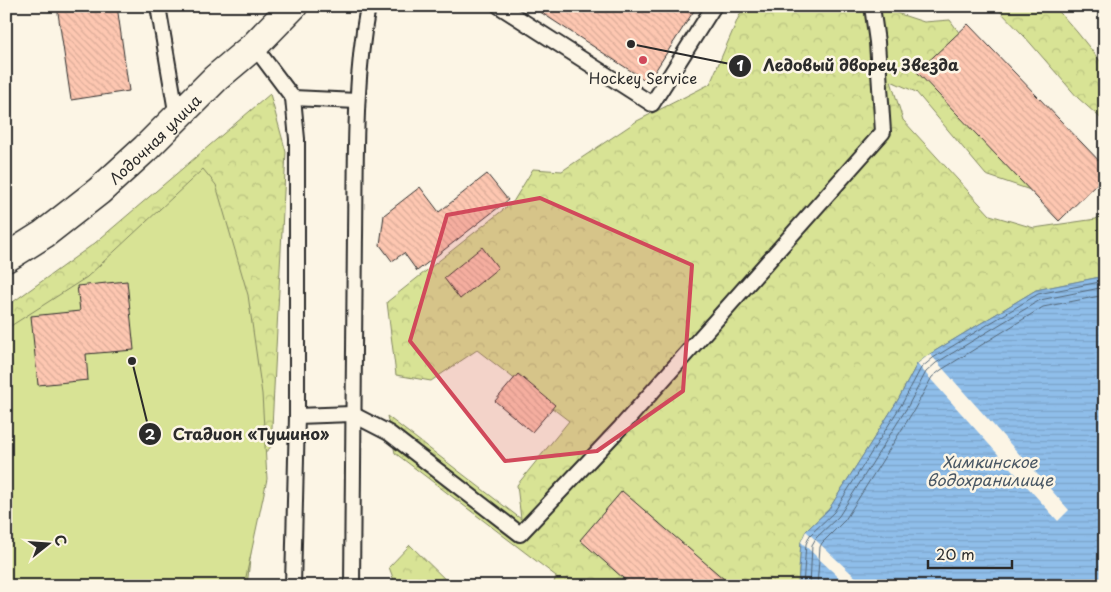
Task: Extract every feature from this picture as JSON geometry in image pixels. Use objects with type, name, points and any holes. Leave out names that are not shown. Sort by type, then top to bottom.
[{"type":"street","name":"Лодочная улица","points":[[6,258],[44,234],[99,191],[216,78],[254,46],[293,6]]},
{"type":"lane","points":[[158,6],[177,117]]},
{"type":"lane","points":[[352,586],[352,414],[357,101],[368,6]]},
{"type":"lane","points":[[499,6],[652,104],[714,6]]},
{"type":"lane","points":[[297,416],[352,414],[389,433],[520,534],[621,427],[883,132],[877,42],[872,6]]},
{"type":"lane","points":[[254,46],[293,98],[297,139],[297,416],[293,586]]},
{"type":"lane","points":[[293,98],[357,101]]},
{"type":"highlighted area","points":[[540,198],[692,265],[683,391],[597,451],[505,461],[410,341],[447,215]]},
{"type":"green space","points":[[747,6],[875,6],[924,22],[950,20],[963,38],[1048,196],[986,175],[916,92],[891,81],[903,120],[990,215],[1034,228],[1096,219],[1105,211],[1105,276],[1036,290],[930,354],[917,364],[898,400],[829,509],[806,531],[801,542],[798,586],[553,586],[556,576],[395,453],[387,416],[521,519],[517,485],[569,421],[477,350],[431,381],[396,375],[387,302],[513,202],[533,169],[562,171],[637,121],[710,84],[739,16]]},
{"type":"green space","points":[[995,6],[1054,6],[1105,67],[1105,122],[1078,98],[1025,37]]},
{"type":"green space","points":[[270,94],[286,152],[271,447],[262,455],[247,586],[6,586],[6,307],[95,243]]},
{"type":"green space","points":[[203,169],[216,185],[248,295],[262,394],[267,479],[244,586],[6,586],[6,329],[87,277]]},
{"type":"green space","points":[[410,545],[452,586],[396,586],[389,567]]},
{"type":"water","name":"Химкинское водохранилище","points":[[1105,276],[1105,586],[798,586],[801,542],[806,531],[829,509],[898,400],[917,364],[930,354],[1036,290]]},
{"type":"pier","points":[[930,354],[1069,510],[1058,521],[917,364]]},
{"type":"pier","points":[[806,531],[865,586],[848,586],[801,542]]},
{"type":"building","points":[[57,6],[117,6],[129,91],[71,100]]},
{"type":"building","points":[[531,6],[697,6],[648,82]]},
{"type":"building","points":[[968,24],[1105,167],[1105,176],[1059,221],[917,72]]},
{"type":"building","points":[[487,174],[508,200],[417,271],[404,253],[392,261],[380,245],[384,215],[420,187],[439,212]]},
{"type":"building","points":[[482,247],[498,268],[460,299],[444,278]]},
{"type":"building","points":[[127,281],[134,350],[86,354],[88,380],[38,385],[31,316],[80,311],[77,286]]},
{"type":"building","points":[[518,374],[555,405],[532,432],[495,401]]},
{"type":"building","points":[[622,491],[732,586],[632,586],[580,540]]},
{"type":"place","name":"Ледовый дворец Звезда","points":[[631,44]]},
{"type":"place","name":"Hockey Service","points":[[643,60]]},
{"type":"place","name":"Стадион «Тушино»","points":[[132,361]]}]
